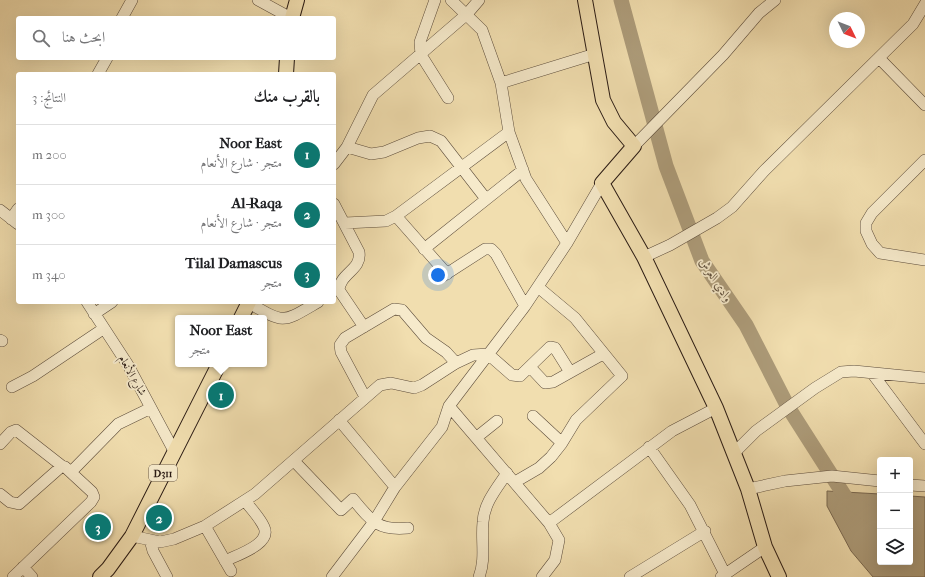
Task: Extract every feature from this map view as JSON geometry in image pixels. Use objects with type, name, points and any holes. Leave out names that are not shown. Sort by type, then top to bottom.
[{"type":"main road","points":[[293,16],[298,0]]},
{"type":"main road","points":[[585,0],[603,100],[614,122],[634,146],[602,183],[644,258],[716,408],[748,489],[766,547],[779,577]]},
{"type":"main road","points":[[286,72],[287,60]]},
{"type":"main road","points":[[242,315],[248,304]]},
{"type":"main road","name":"D311","points":[[100,577],[108,569],[132,536],[217,367]]},
{"type":"street","points":[[123,16],[132,0]]},
{"type":"street","points":[[258,0],[288,16]]},
{"type":"street","points":[[435,0],[420,42],[421,54],[448,98]]},
{"type":"street","points":[[450,0],[467,14],[482,30],[501,83],[509,132],[523,170],[547,214],[567,243]]},
{"type":"street","points":[[336,161],[347,147],[373,95],[467,14],[479,0]]},
{"type":"street","points":[[634,146],[723,56],[759,13],[775,0]]},
{"type":"street","points":[[644,258],[717,218],[732,207],[764,171],[913,24],[925,4]]},
{"type":"street","points":[[501,83],[595,54]]},
{"type":"street","points":[[879,58],[925,105]]},
{"type":"street","points":[[99,72],[106,60]]},
{"type":"street","points":[[345,223],[386,221],[396,216],[509,132]]},
{"type":"street","points":[[347,147],[371,154],[384,152],[418,138],[430,136],[442,141],[486,199]]},
{"type":"street","points":[[925,160],[872,213],[866,223],[866,231],[872,244],[880,253],[925,260]]},
{"type":"street","points":[[424,249],[523,170]]},
{"type":"street","points":[[332,577],[372,522],[395,487],[442,427],[449,406],[525,306],[567,243],[602,183]]},
{"type":"street","points":[[336,207],[359,252],[360,260],[357,266],[344,276],[337,291],[364,327]]},
{"type":"street","points":[[0,210],[14,222]]},
{"type":"street","points":[[396,216],[424,249],[443,276],[484,249],[491,249],[496,254],[525,306]]},
{"type":"street","points":[[515,482],[540,468],[562,443],[576,420],[622,376],[575,318],[538,287]]},
{"type":"street","name":"شارع الأنعام","points":[[88,304],[103,329],[128,365],[174,451]]},
{"type":"street","points":[[94,314],[109,304]]},
{"type":"street","points":[[252,304],[274,317],[283,319],[290,318],[314,304]]},
{"type":"street","points":[[365,397],[341,352],[340,345],[344,338],[394,309],[400,309],[426,338],[446,352],[456,363]]},
{"type":"street","points":[[12,387],[33,376],[103,329]]},
{"type":"street","points":[[132,536],[160,542],[174,539],[205,526],[246,502],[380,385],[391,383],[414,388],[422,385],[456,363],[473,355],[488,354],[512,375],[520,376],[550,347],[555,348],[570,372]]},
{"type":"street","points":[[530,367],[545,383],[553,382],[603,354]]},
{"type":"street","points":[[734,453],[756,431],[815,388],[841,372],[872,373],[925,378]]},
{"type":"street","points":[[872,373],[925,443]]},
{"type":"street","points":[[449,406],[549,523],[559,540],[559,550],[555,560],[542,577]]},
{"type":"street","points":[[0,494],[10,502],[19,504],[66,469],[118,424],[151,408]]},
{"type":"street","points":[[549,523],[672,431],[716,408]]},
{"type":"street","points":[[533,416],[562,443]]},
{"type":"street","points":[[339,420],[395,487]]},
{"type":"street","points":[[476,437],[497,421]]},
{"type":"street","points":[[0,444],[11,432],[16,430],[66,469],[92,492],[94,497],[91,502],[13,577]]},
{"type":"street","points":[[649,447],[690,505],[704,530],[723,576],[766,547]]},
{"type":"street","points":[[294,461],[341,510],[353,499],[372,522],[383,527],[408,528]]},
{"type":"street","points":[[479,577],[484,560],[483,521],[488,503],[507,473]]},
{"type":"street","points":[[748,489],[785,481],[832,476],[877,481]]},
{"type":"street","points":[[913,485],[925,486]]},
{"type":"street","points":[[205,526],[228,566],[262,543],[265,537],[265,528],[246,502]]},
{"type":"street","points":[[630,577],[704,530]]},
{"type":"street","points":[[150,540],[152,551],[166,577]]},
{"type":"street","points":[[23,567],[32,577]]},
{"type":"shaded area","points":[[827,491],[877,494],[877,565],[913,565],[913,496],[925,497],[925,577],[873,577],[851,551],[827,506]]},
{"type":"waterway","name":"وادي العرش","points":[[621,0],[666,166],[702,261],[746,325],[788,407],[846,498],[877,521]]},
{"type":"place","name":"Noor East","points":[[221,395]]},
{"type":"place","name":"Al-Raqa","points":[[159,518]]},
{"type":"place","name":"Tilal Damascus","points":[[98,527]]}]
